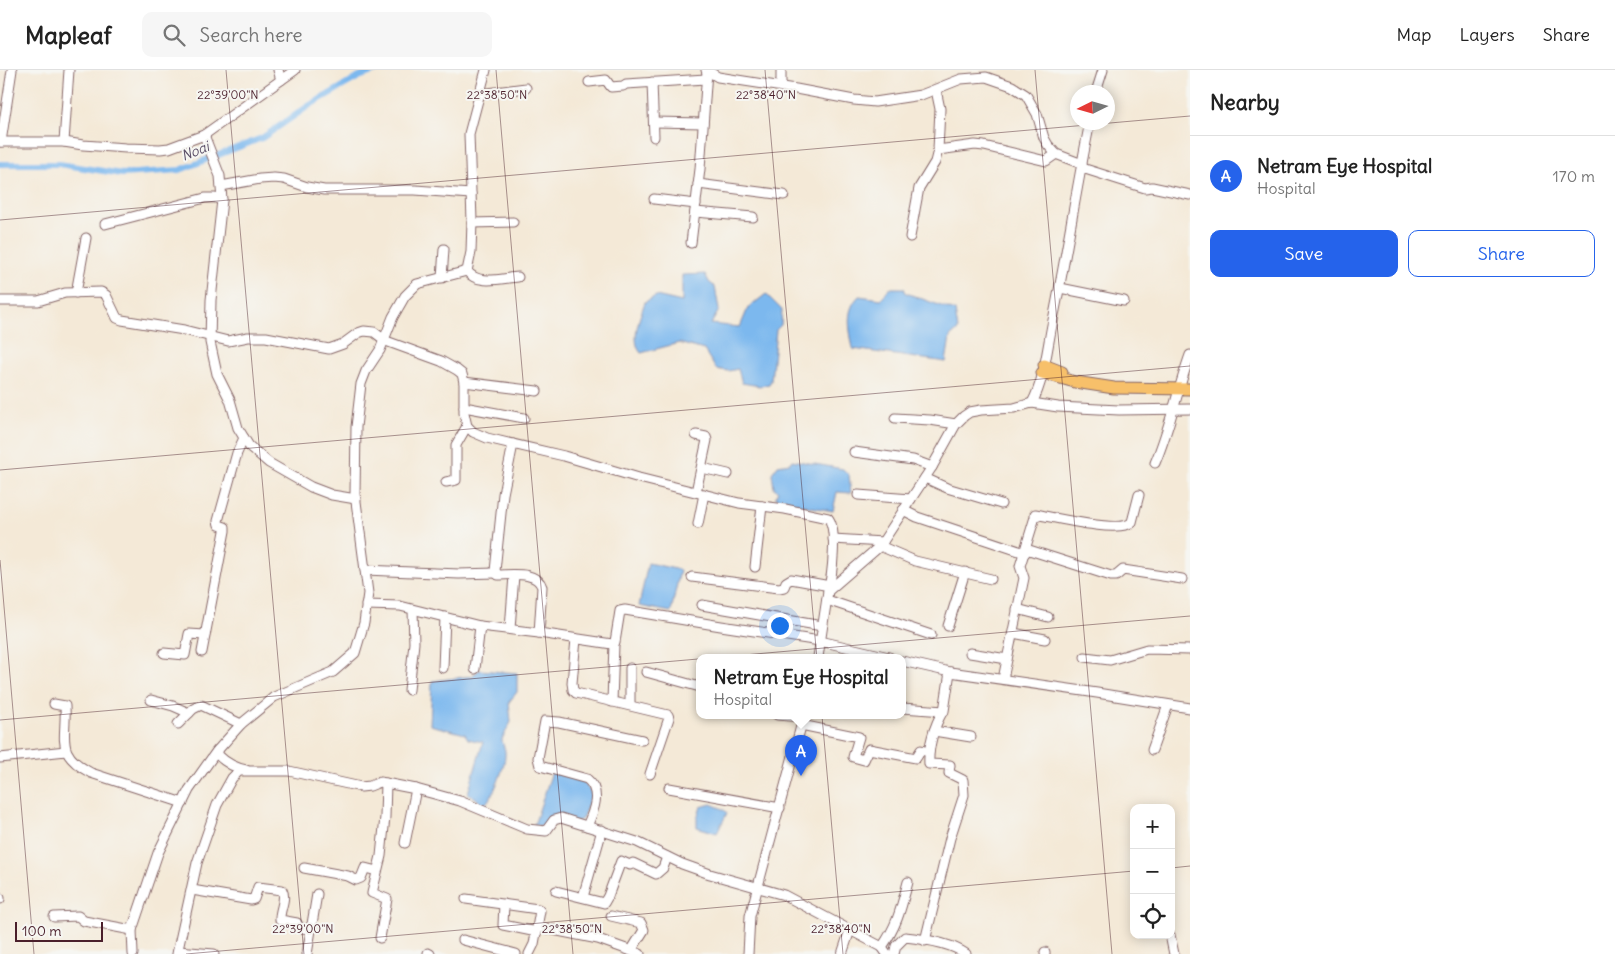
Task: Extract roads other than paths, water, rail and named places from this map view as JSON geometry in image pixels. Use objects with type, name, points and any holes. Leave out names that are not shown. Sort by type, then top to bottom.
[{"type":"main road","points":[[1043,369],[1105,381],[1185,386]]},
{"type":"street","points":[[12,70],[1,142],[64,142],[83,145],[160,149],[169,148],[204,135],[295,70]]},
{"type":"street","points":[[64,142],[69,70]]},
{"type":"street","points":[[278,70],[280,80]]},
{"type":"street","points":[[467,271],[471,252],[472,223],[469,134],[486,70]]},
{"type":"street","points":[[781,70],[781,86]]},
{"type":"street","points":[[1098,85],[1103,70]]},
{"type":"street","points":[[691,243],[698,184],[706,74]]},
{"type":"street","points":[[589,82],[606,80],[610,87],[706,74],[718,78],[781,86],[854,100],[875,102],[921,95],[961,79],[986,74],[1026,95],[1037,114],[1044,138],[1056,154],[1082,166],[1145,188],[1190,195]]},
{"type":"street","points":[[652,82],[654,137]]},
{"type":"street","points":[[480,94],[526,88]]},
{"type":"street","points":[[910,237],[919,188],[935,162],[938,150],[940,110],[936,90]]},
{"type":"street","points":[[654,122],[703,123]]},
{"type":"street","points":[[1032,402],[1038,392],[1060,288],[1089,130]]},
{"type":"street","points":[[204,135],[220,176],[222,200],[211,300],[210,338],[217,374],[230,400],[238,428],[249,446],[270,464],[311,487],[332,495],[356,499]]},
{"type":"street","points":[[938,150],[975,145],[1046,161],[1056,154]]},
{"type":"street","points":[[221,186],[274,178],[324,190],[415,190],[470,194]]},
{"type":"street","points":[[698,184],[784,195]]},
{"type":"street","points":[[105,224],[198,200],[215,198],[222,200]]},
{"type":"street","points":[[654,199],[695,208],[753,217]]},
{"type":"street","points":[[472,223],[513,222]]},
{"type":"street","points":[[76,293],[86,238]]},
{"type":"street","points":[[442,278],[444,249]]},
{"type":"street","points":[[467,271],[471,276],[480,280],[518,277]]},
{"type":"street","points":[[132,954],[132,930],[158,854],[189,790],[218,750],[241,724],[274,696],[333,672],[355,653],[364,623],[368,593],[356,499],[356,427],[361,384],[366,371],[380,350],[393,316],[405,296],[418,284],[467,271]]},
{"type":"street","points":[[1060,288],[1124,301]]},
{"type":"street","points":[[0,301],[38,301],[46,300],[56,295],[101,292],[106,295],[117,318],[122,320],[184,330],[228,342],[248,337],[266,336],[329,348],[343,344],[364,331],[374,332],[386,341],[441,361],[462,374],[467,426],[473,432],[487,438],[564,456],[739,503],[828,518],[833,528],[833,539],[828,592],[818,654]]},
{"type":"street","points":[[1155,463],[1168,432],[1172,408],[1185,386],[1190,355]]},
{"type":"street","points":[[464,382],[537,392]]},
{"type":"street","points":[[828,592],[881,544],[932,467],[956,424],[970,412],[1014,408],[1032,402],[1058,407],[1118,410],[1190,408]]},
{"type":"street","points":[[464,407],[524,418]]},
{"type":"street","points":[[895,418],[956,424]]},
{"type":"street","points":[[446,482],[456,480],[456,445],[467,426]]},
{"type":"street","points":[[696,435],[707,440],[702,468],[698,524]]},
{"type":"street","points":[[202,652],[226,531],[225,527],[219,525],[218,521],[235,459],[244,438]]},
{"type":"street","points":[[496,573],[503,494],[513,444]]},
{"type":"street","points":[[854,452],[913,460],[932,467]]},
{"type":"street","points":[[702,468],[728,474]]},
{"type":"street","points":[[925,478],[947,488],[1002,504]]},
{"type":"street","points":[[858,495],[911,499]]},
{"type":"street","points":[[1003,679],[1024,578],[1020,566],[1035,514],[1105,526],[1126,527],[1132,522],[1139,495]]},
{"type":"street","points":[[755,567],[762,506]]},
{"type":"street","points":[[903,510],[917,517],[1112,576],[1116,576],[1123,570],[1182,579]]},
{"type":"street","points":[[833,539],[881,544],[915,560],[991,579]]},
{"type":"street","points":[[366,570],[459,574],[496,573],[535,577],[540,580],[542,587],[539,633]]},
{"type":"street","points":[[948,626],[965,572]]},
{"type":"street","points":[[510,629],[514,575]]},
{"type":"street","points":[[692,577],[779,588],[784,587],[786,582],[791,579],[828,592],[931,635]]},
{"type":"street","points":[[366,605],[392,606],[480,626],[614,644]]},
{"type":"street","points":[[702,605],[822,626]]},
{"type":"street","points":[[1018,609],[1048,617]]},
{"type":"street","points":[[409,690],[414,643],[413,610]]},
{"type":"street","points":[[612,702],[614,644],[620,611],[625,610],[820,641],[876,654]]},
{"type":"street","points":[[443,668],[445,617]]},
{"type":"street","points":[[475,669],[480,626]]},
{"type":"street","points":[[1012,633],[1045,639]]},
{"type":"street","points":[[164,653],[183,655],[186,653],[189,634],[205,636]]},
{"type":"street","points":[[576,639],[573,690],[581,695],[665,714],[669,718],[650,774]]},
{"type":"street","points":[[1085,657],[1110,660],[1147,649],[1190,650]]},
{"type":"street","points":[[970,653],[1007,659]]},
{"type":"street","points":[[906,661],[950,672],[1190,708]]},
{"type":"street","points":[[630,668],[630,705]]},
{"type":"street","points":[[646,672],[696,686]]},
{"type":"street","points":[[925,941],[950,838],[964,795],[963,780],[949,773],[950,765],[929,764],[929,752],[934,730],[945,709],[950,672]]},
{"type":"street","points":[[152,700],[189,713]]},
{"type":"street","points":[[54,704],[65,706],[63,736],[66,751],[80,767],[91,773],[183,803]]},
{"type":"street","points":[[178,724],[196,707],[201,705],[241,724]]},
{"type":"street","points":[[1152,750],[1168,705]]},
{"type":"street","points":[[906,708],[943,711]]},
{"type":"street","points":[[748,954],[750,916],[803,719],[860,737],[853,758],[864,760],[869,750],[916,758],[921,750],[929,752]]},
{"type":"street","points":[[587,826],[596,798],[595,789],[591,782],[587,779],[540,766],[538,758],[546,721],[559,722],[642,740]]},
{"type":"street","points":[[934,730],[971,737]]},
{"type":"street","points":[[218,750],[218,755],[221,758],[237,768],[246,770]]},
{"type":"street","points":[[0,758],[66,751]]},
{"type":"street","points":[[214,954],[178,952],[197,863],[217,805],[232,778],[240,771],[246,770],[289,771],[361,786],[370,786],[380,782],[416,789],[460,801],[527,829],[546,831],[554,820],[562,818],[638,842],[710,874],[784,895],[885,951],[900,916],[908,882]]},
{"type":"street","points":[[380,938],[387,899],[372,893],[381,856],[386,783]]},
{"type":"street","points":[[669,788],[780,808]]},
{"type":"street","points":[[405,843],[416,789]]},
{"type":"street","points":[[583,896],[602,830]]},
{"type":"street","points":[[556,891],[604,902],[621,861],[630,865],[634,863],[656,874],[663,868],[667,856]]},
{"type":"street","points":[[304,868],[348,876],[356,880],[361,878],[364,868],[377,871]]},
{"type":"street","points":[[192,890],[251,900],[254,899],[258,887],[282,890],[284,895],[279,916],[280,920],[297,922],[300,928],[312,929]]},
{"type":"street","points":[[307,954],[317,894]]},
{"type":"street","points":[[466,900],[538,909],[540,911],[538,930],[529,954]]},
{"type":"street","points":[[504,904],[503,925],[598,939],[636,953],[644,930],[641,923],[611,916]]},
{"type":"street","points":[[54,917],[78,916],[84,920],[132,930]]},
{"type":"street","points":[[842,954],[850,930]]},
{"type":"street","points":[[894,954],[896,946],[905,938],[960,949],[966,954]]},
{"type":"street","points":[[1171,939],[1173,954]]},
{"type":"street","points":[[463,940],[516,954]]},
{"type":"water","points":[[705,274],[709,282],[715,287],[719,310],[711,324],[740,327],[748,308],[766,294],[782,310],[781,325],[776,330],[771,381],[769,384],[760,386],[742,383],[738,369],[728,371],[716,369],[704,350],[679,343],[641,353],[638,348],[636,342],[637,328],[645,302],[656,296],[682,302],[682,275]]},
{"type":"water","points":[[889,288],[904,288],[906,293],[955,311],[958,330],[950,337],[946,362],[853,349],[849,321],[854,302],[859,296],[882,299]]},
{"type":"water","points":[[792,460],[843,469],[849,475],[851,493],[837,492],[833,511],[785,502],[775,497],[778,491],[774,488],[772,473],[778,465],[790,463]]},
{"type":"water","points":[[648,563],[680,570],[671,612],[639,606]]},
{"type":"water","points":[[479,670],[517,673],[517,692],[509,702],[511,722],[502,739],[505,753],[503,767],[491,797],[483,806],[468,793],[483,742],[468,739],[465,734],[430,725],[432,681],[472,676]]},
{"type":"water","points":[[552,772],[584,782],[592,794],[582,819],[574,823],[556,819],[550,825],[534,825]]},
{"type":"water","points":[[711,804],[723,809],[727,813],[717,833],[697,827],[697,818],[701,807]]},
{"type":"waterway","name":"Noai","points":[[0,164],[59,164],[122,174],[180,170],[262,138],[310,105],[359,77],[378,70]]},
{"type":"place","name":"Netram Eye Hospital","points":[[801,776]]}]
